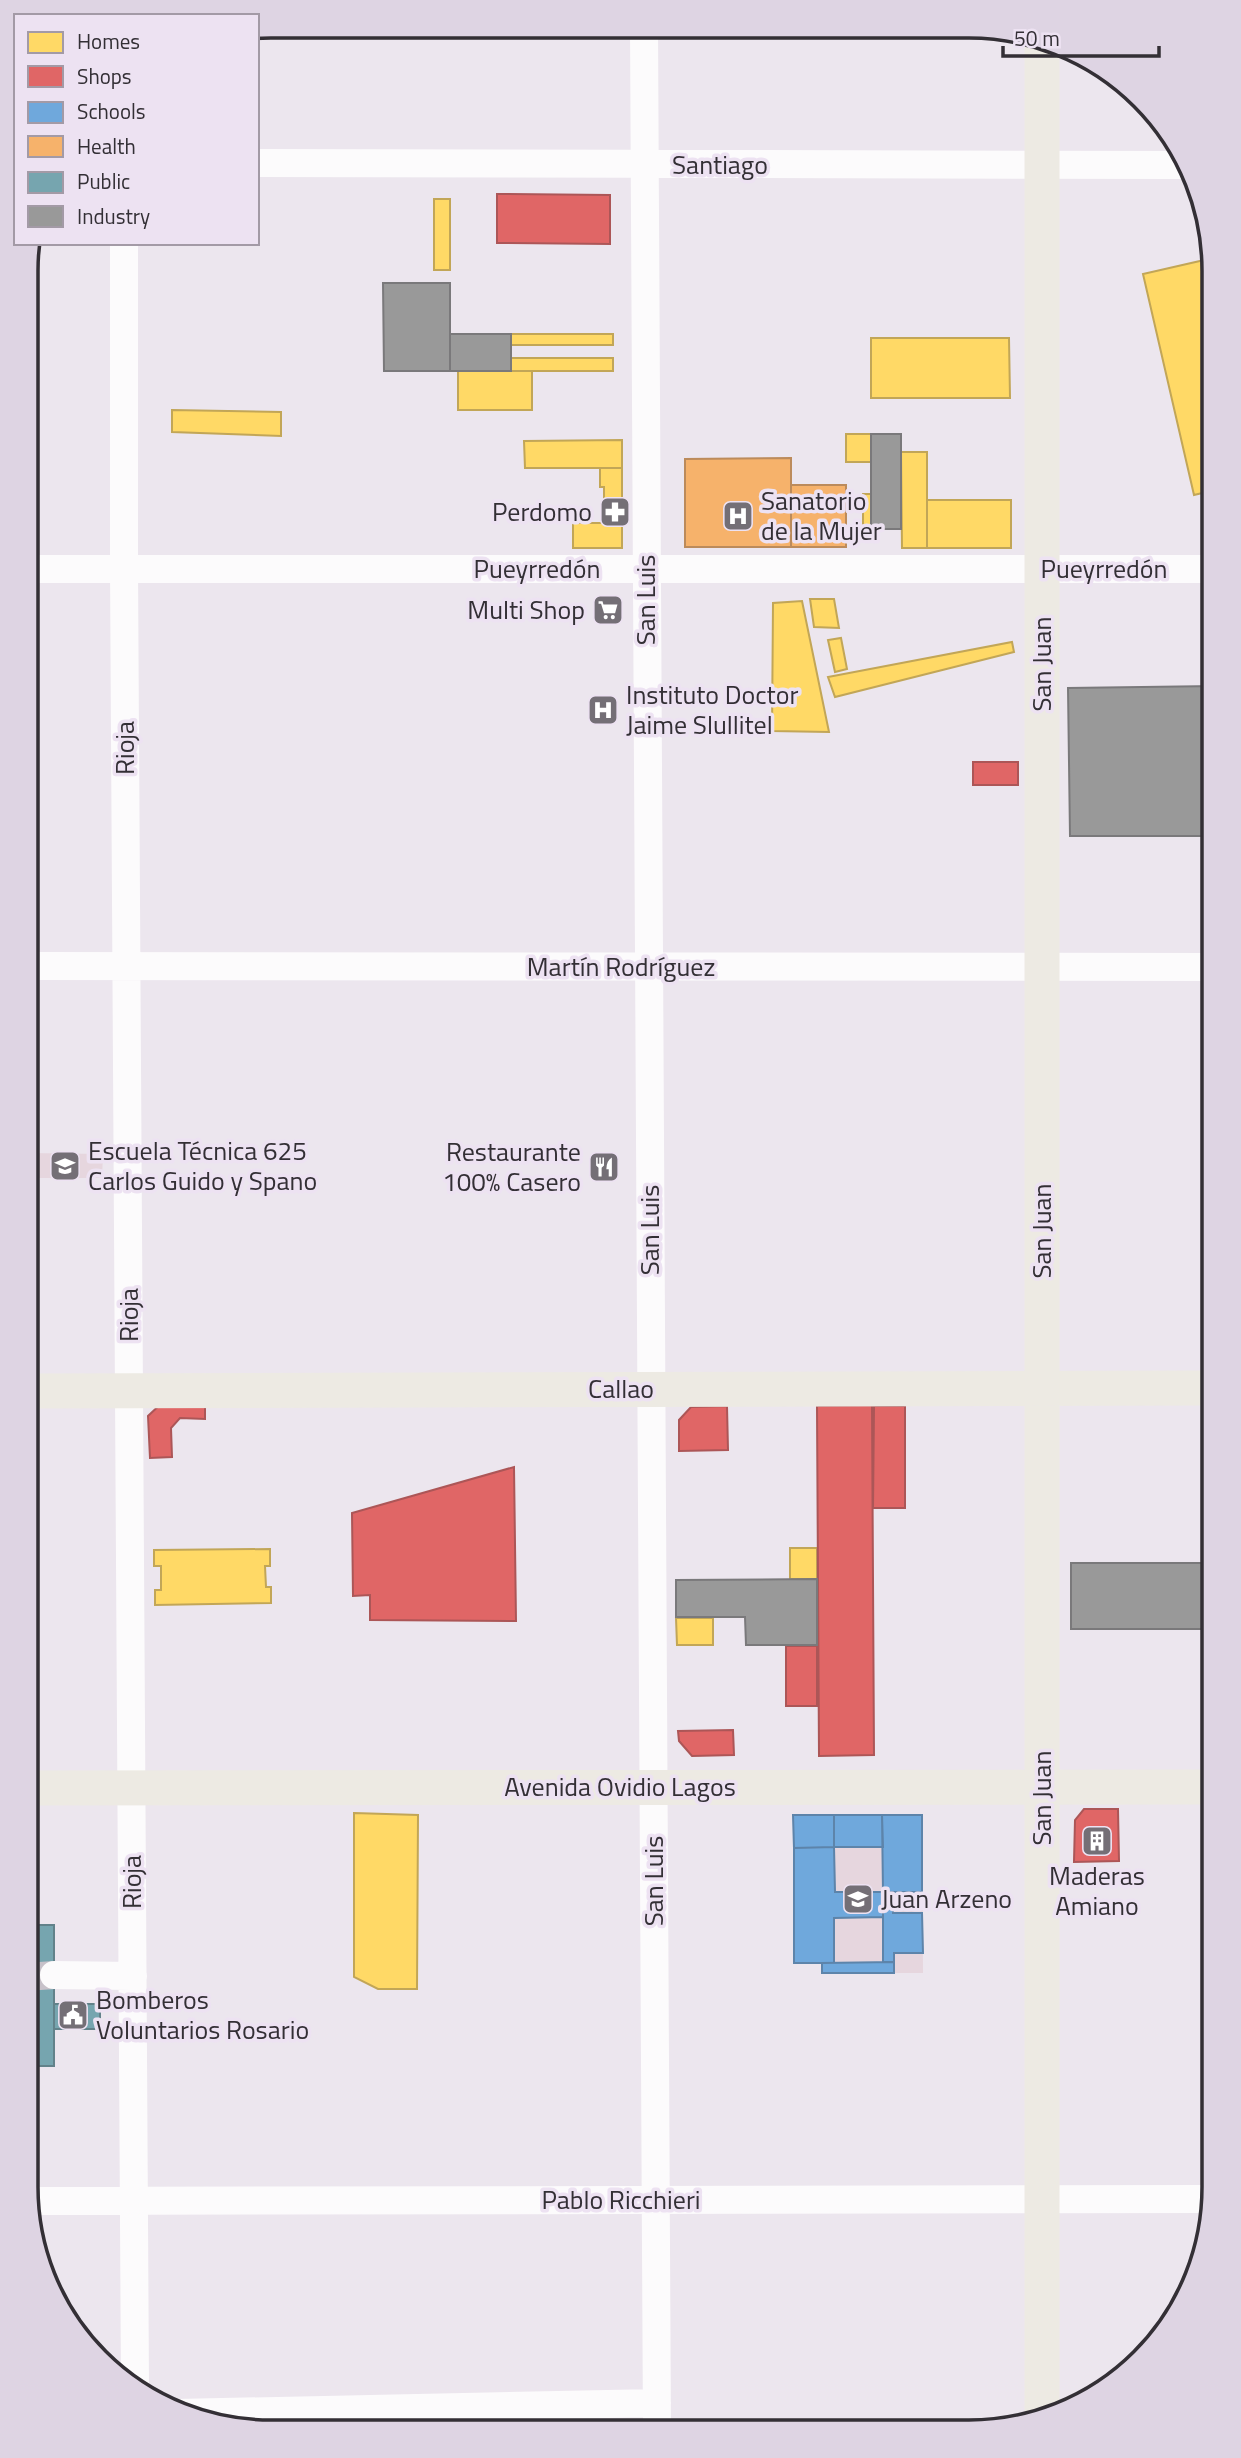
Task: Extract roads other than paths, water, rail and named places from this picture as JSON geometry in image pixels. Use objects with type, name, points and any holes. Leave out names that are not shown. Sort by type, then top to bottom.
[{"type":"main road","name":"San Juan","points":[[1042,50],[1042,2408]]},
{"type":"main road","name":"Callao","points":[[38,1391],[1202,1388]]},
{"type":"main road","name":"Avenida Ovidio Lagos","points":[[38,1788],[1202,1787]]},
{"type":"street","name":"San Luis","points":[[644,38],[657,2420]]},
{"type":"street","name":"Santiago","points":[[259,163],[1176,165]]},
{"type":"street","name":"Rioja","points":[[124,245],[135,2375]]},
{"type":"street","name":"Pueyrredón","points":[[38,569],[1202,569]]},
{"type":"street","name":"Martín Rodríguez","points":[[38,966],[1202,967]]},
{"type":"street","points":[[54,1975],[132,1976]]},
{"type":"street","name":"Pablo Ricchieri","points":[[39,2201],[1202,2199]]},
{"type":"street","points":[[212,2412],[657,2403]]},
{"type":"tunnel","points":[[38,1976],[54,1975]]},
{"type":"place","name":"Perdomo","points":[[615,512]]},
{"type":"place","name":"Sanatorio de la Mujer","points":[[738,516]]},
{"type":"place","name":"Multi Shop","points":[[608,610]]},
{"type":"place","name":"Instituto Doctor Jaime Slullitel","points":[[603,710]]},
{"type":"place","name":"Escuela Técnica 625 Carlos Guido y Spano","points":[[65,1166]]},
{"type":"place","name":"Restaurante 100% Casero","points":[[604,1167]]},
{"type":"place","name":"Maderas Amiano","points":[[1097,1841]]},
{"type":"place","name":"Juan Arzeno","points":[[858,1899]]},
{"type":"place","name":"Bomberos Voluntarios Rosario","points":[[73,2015]]}]
